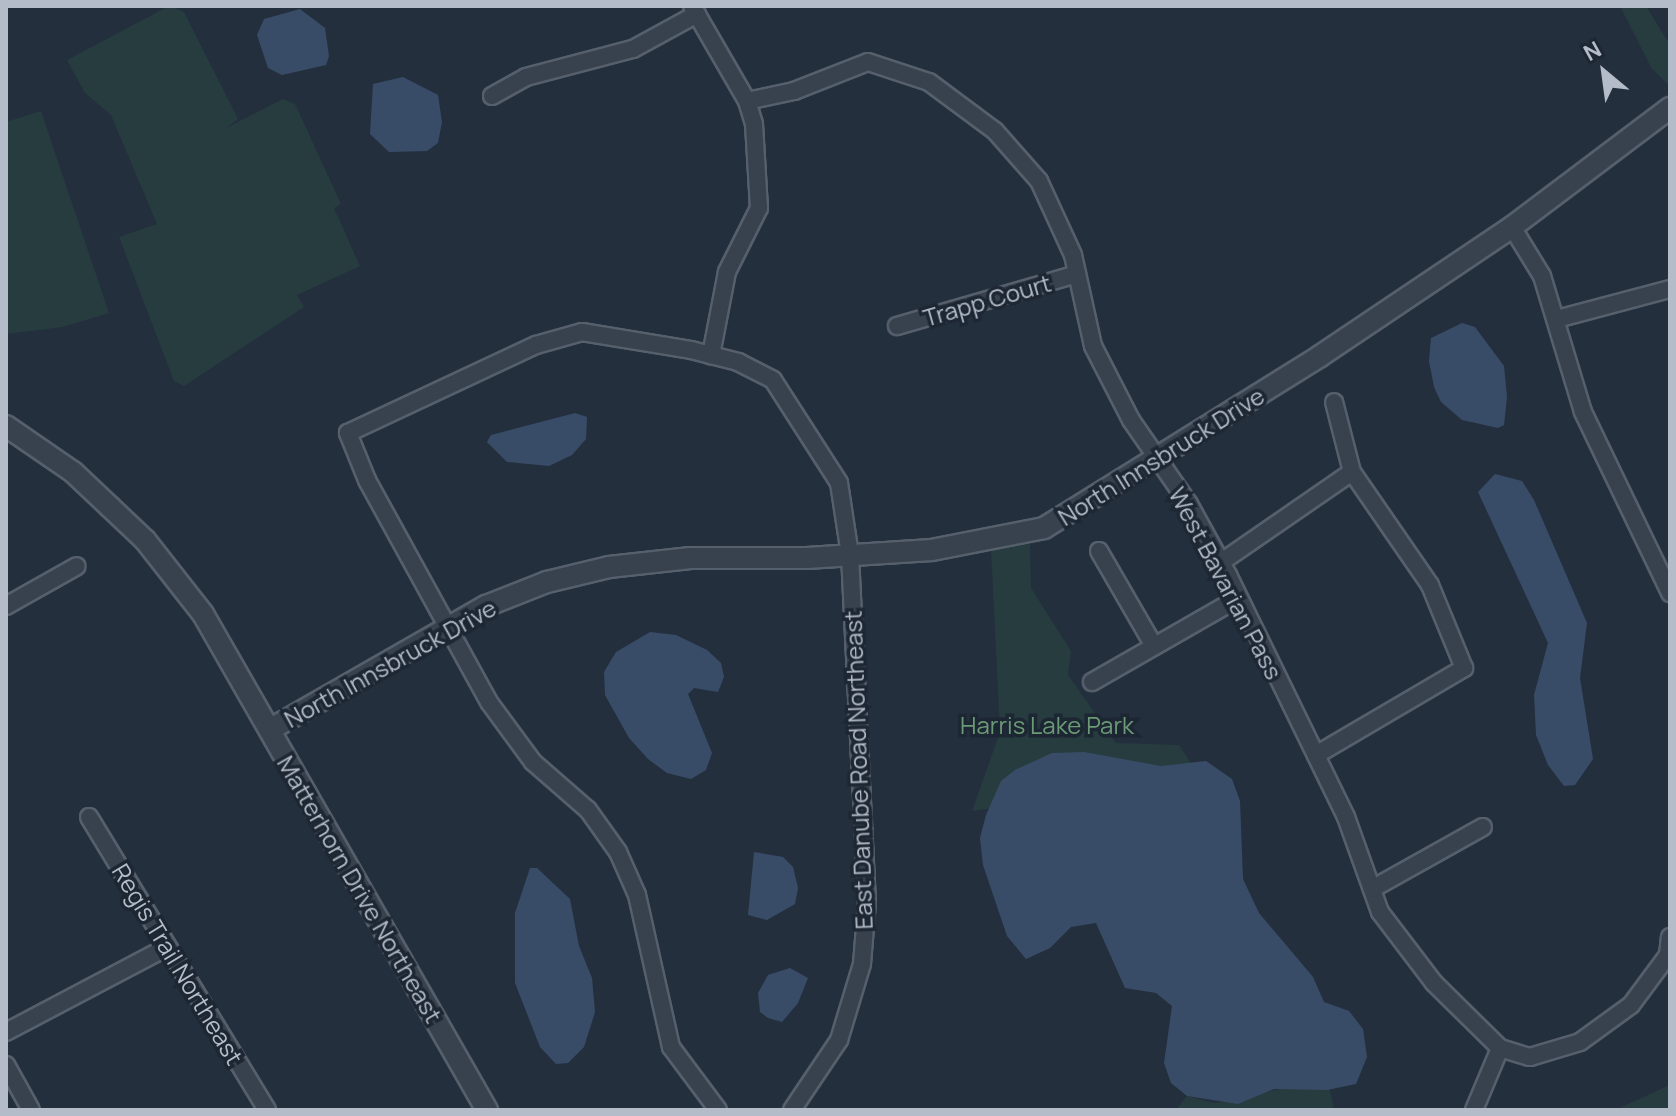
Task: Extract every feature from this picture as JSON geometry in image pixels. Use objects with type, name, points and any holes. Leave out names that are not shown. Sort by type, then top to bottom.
[{"type":"street","points":[[492,96],[526,77],[633,49],[695,10],[747,101],[754,124],[759,208],[727,272],[711,355]]},
{"type":"street","name":"West Bavarian Pass","points":[[747,101],[794,91],[868,62],[929,82],[995,131],[1039,181],[1077,274],[1093,346],[1158,460],[1189,504],[1220,563],[1346,817],[1380,912],[1434,983],[1500,1048]]},
{"type":"street","name":"North Innsbruck Drive","points":[[271,729],[486,606],[547,582],[609,567],[691,558],[932,550],[1044,528],[1158,460],[1512,227],[1670,108]]},
{"type":"street","points":[[1512,227],[1542,276],[1583,412],[1670,593]]},
{"type":"street","name":"Trapp Court","points":[[897,326],[1077,274]]},
{"type":"street","points":[[1557,319],[1670,289]]},
{"type":"street","name":"East Danube Road Northeast","points":[[449,629],[367,480],[348,433],[536,345],[582,332],[711,355],[773,380],[839,483],[850,555],[867,887],[862,964],[839,1040],[792,1110]]},
{"type":"street","points":[[1316,755],[1464,668],[1430,585],[1352,472],[1334,402]]},
{"type":"street","name":"Matterhorn Drive Northeast","points":[[6,426],[73,472],[145,540],[203,614],[487,1110]]},
{"type":"street","points":[[1220,563],[1352,472]]},
{"type":"street","points":[[1099,551],[1154,646]]},
{"type":"street","points":[[6,606],[77,566]]},
{"type":"street","points":[[1092,682],[1237,599]]},
{"type":"street","points":[[449,629],[489,702],[533,762],[588,810],[618,852],[637,895],[671,1047],[718,1110]]},
{"type":"street","name":"Regis Trail Northeast","points":[[89,817],[267,1110]]},
{"type":"street","points":[[1372,889],[1483,827]]},
{"type":"street","points":[[1474,1110],[1500,1048],[1530,1057],[1580,1042],[1631,1005],[1668,955],[1670,937]]},
{"type":"street","points":[[6,1032],[167,947]]},
{"type":"street","points":[[6,1065],[31,1110]]},
{"type":"green space","points":[[169,6],[184,12],[238,119],[226,128],[283,99],[295,104],[341,204],[334,208],[360,266],[297,295],[304,307],[184,386],[174,381],[119,237],[157,224],[111,115],[85,93],[67,60]]},
{"type":"green space","points":[[1620,6],[1646,6],[1670,45],[1670,86],[1652,69]]},
{"type":"green space","points":[[41,111],[109,313],[63,327],[6,334],[6,122]]},
{"type":"green space","name":"Harris Lake Park","points":[[1030,544],[1031,588],[1071,651],[1068,675],[1116,743],[1179,745],[1201,778],[972,811],[1000,732],[991,549]]},
{"type":"green space","points":[[1670,1085],[1670,1110],[1615,1110]]},
{"type":"green space","points":[[1290,1087],[1330,1090],[1334,1110],[1176,1110],[1187,1096],[1214,1103]]},
{"type":"water","points":[[300,9],[325,28],[329,56],[326,65],[282,75],[268,68],[257,35],[264,19]]},
{"type":"water","points":[[403,77],[438,95],[442,122],[438,143],[427,151],[389,152],[370,134],[373,84]]},
{"type":"water","points":[[1462,323],[1475,327],[1504,366],[1507,397],[1504,425],[1498,428],[1462,420],[1441,402],[1434,387],[1429,361],[1431,338]]},
{"type":"water","points":[[575,413],[587,417],[586,439],[572,455],[549,466],[507,462],[487,442],[491,435]]},
{"type":"water","points":[[1495,474],[1522,481],[1534,500],[1587,623],[1580,678],[1593,759],[1575,785],[1564,786],[1548,765],[1536,735],[1534,695],[1548,643],[1478,492]]},
{"type":"water","points":[[650,632],[676,635],[707,650],[721,663],[724,677],[718,692],[694,688],[688,694],[712,753],[706,770],[691,779],[667,773],[648,759],[629,738],[605,695],[604,672],[616,652]]},
{"type":"water","points":[[1084,752],[1161,766],[1206,761],[1232,779],[1240,801],[1243,879],[1259,913],[1313,977],[1324,1002],[1349,1011],[1363,1029],[1367,1057],[1356,1084],[1327,1090],[1274,1089],[1238,1104],[1187,1096],[1171,1083],[1164,1063],[1172,1006],[1156,993],[1125,988],[1096,923],[1071,927],[1050,948],[1026,959],[1007,936],[983,865],[980,838],[986,815],[1001,781],[1015,770],[1052,753]]},
{"type":"water","points":[[754,852],[783,857],[793,867],[798,888],[795,904],[767,920],[748,915]]},
{"type":"water","points":[[530,868],[537,868],[570,899],[579,946],[592,978],[595,1012],[584,1047],[568,1063],[556,1064],[540,1047],[515,983],[515,913]]},
{"type":"water","points":[[790,968],[808,978],[798,1003],[782,1022],[768,1018],[760,1012],[758,993],[768,975]]}]
